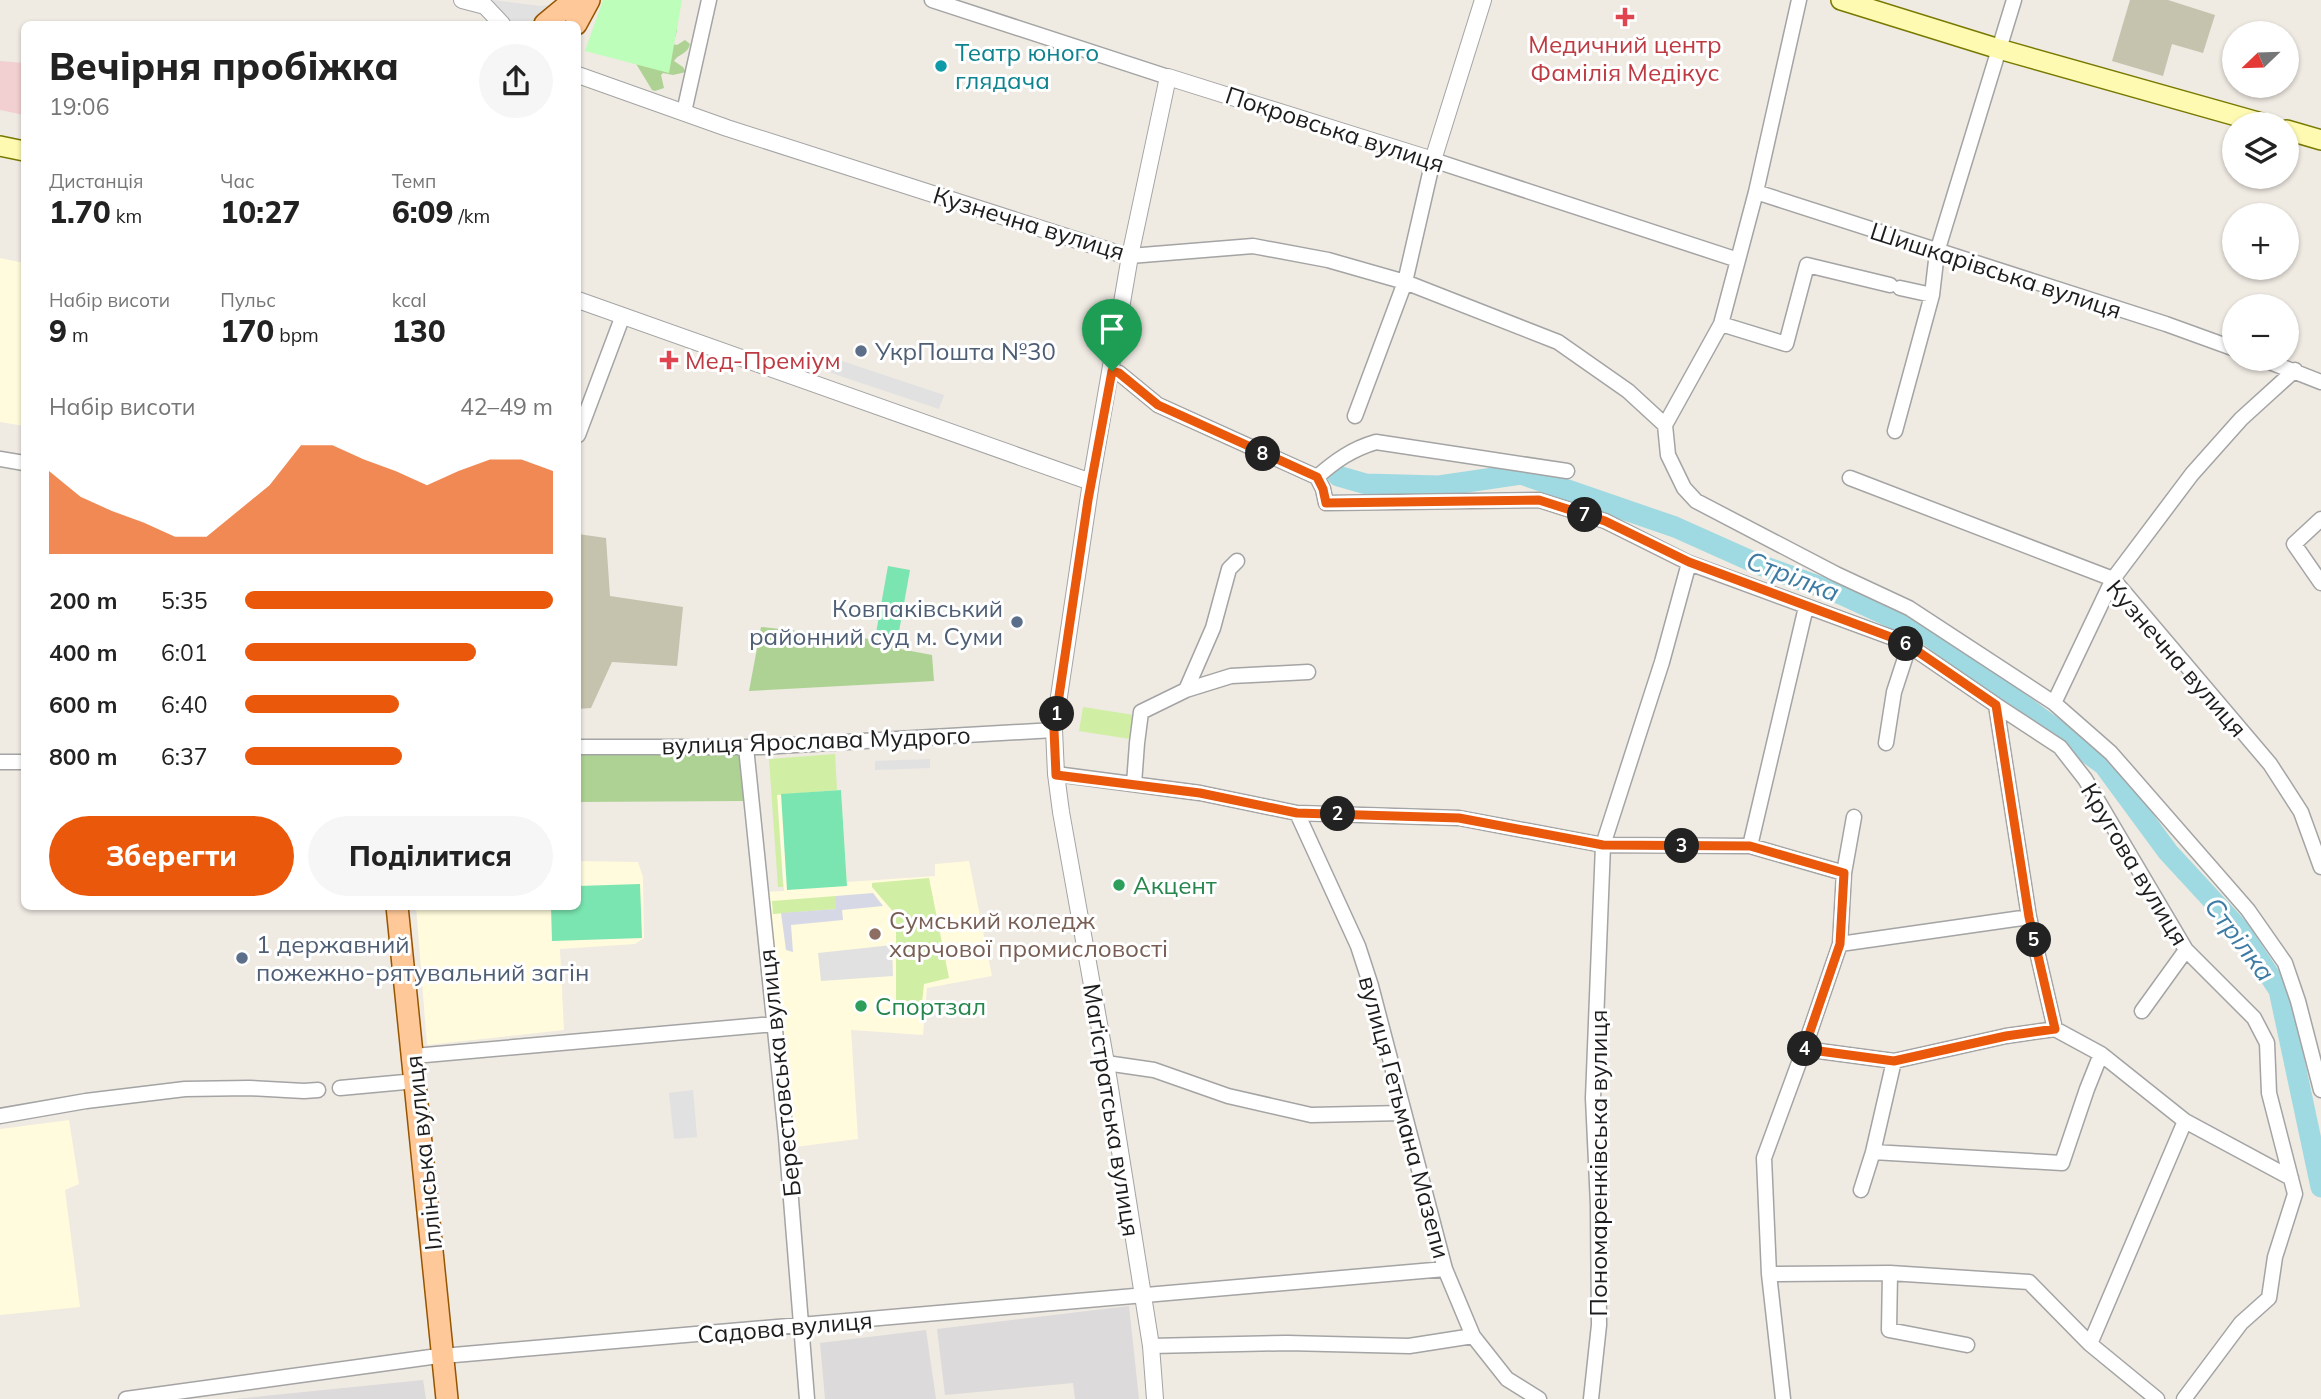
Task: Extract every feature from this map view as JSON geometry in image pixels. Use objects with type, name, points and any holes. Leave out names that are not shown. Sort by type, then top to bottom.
[{"type":"main road","points":[[549,21],[574,0]]},
{"type":"main road","points":[[578,21],[589,0]]},
{"type":"main road","points":[[1841,0],[1999,50],[2222,112]]},
{"type":"main road","points":[[2299,134],[2321,140]]},
{"type":"main road","points":[[0,146],[21,150]]},
{"type":"main road","name":"Іллінська вулиця","points":[[397,910],[447,1399]]},
{"type":"street","points":[[462,0],[485,6],[499,21]]},
{"type":"street","points":[[684,112],[709,0]]},
{"type":"street","name":"Покровська вулиця","points":[[932,0],[1738,260]]},
{"type":"street","points":[[1355,416],[1405,282],[1433,160],[1483,0]]},
{"type":"street","points":[[1799,0],[1756,191],[1721,324],[1665,425],[1668,455],[1684,488],[1696,501],[1909,608],[2054,703],[2112,753],[2248,910],[2285,963],[2298,1001],[2321,1090]]},
{"type":"street","points":[[1895,431],[1932,295],[1937,251],[2014,0]]},
{"type":"street","name":"Кузнечна вулиця","points":[[581,76],[1130,256],[1253,246],[1328,260],[1405,282],[1558,342],[1628,391],[1665,425]]},
{"type":"street","name":"Маґістратська вулиця","points":[[1155,1399],[1151,1346],[1143,1295],[1056,775],[1054,730],[1091,482],[1130,256],[1168,77]]},
{"type":"street","name":"Шишкарівська вулиця","points":[[1756,191],[2222,345]]},
{"type":"street","points":[[1721,324],[1786,344],[1807,265],[1932,295]]},
{"type":"street","points":[[581,301],[622,318],[1091,482]]},
{"type":"street","points":[[581,427],[622,318]]},
{"type":"street","points":[[1112,371],[1119,373],[1158,405],[1317,477],[1348,453],[1376,442],[1567,471]]},
{"type":"street","points":[[2054,703],[2113,579],[2192,474],[2241,419],[2294,371]]},
{"type":"street","points":[[2297,371],[2321,382]]},
{"type":"street","points":[[0,459],[21,462]]},
{"type":"street","name":"Кругова вулиця","points":[[1317,477],[1326,503],[1539,500],[1605,521],[1689,562],[1909,646],[2060,747],[2085,779],[2186,950],[2254,1018],[2267,1043],[2269,1093],[2295,1194],[2275,1256],[2269,1298],[2241,1323],[2184,1399]]},
{"type":"street","name":"Кузнечна вулиця","points":[[1850,478],[2113,579],[2270,764],[2301,812],[2321,867]]},
{"type":"street","points":[[2321,519],[2294,544],[2321,583]]},
{"type":"street","points":[[1186,690],[1213,628],[1229,569],[1237,561]]},
{"type":"street","name":"Пономаренківська вулиця","points":[[1591,1399],[1599,1325],[1598,1205],[1593,1098],[1603,845],[1662,662],[1689,562]]},
{"type":"street","points":[[1750,846],[1806,607]]},
{"type":"street","points":[[1886,743],[1894,692],[1909,646]]},
{"type":"street","points":[[1134,784],[1142,712],[1186,690],[1231,676],[1308,672]]},
{"type":"street","points":[[1996,705],[2029,917],[2055,1029]]},
{"type":"street","name":"вулиця Ярослава Мудрого","points":[[581,747],[746,747],[1054,730]]},
{"type":"street","name":"Берестовська вулиця","points":[[746,747],[786,1136],[807,1399]]},
{"type":"street","points":[[0,762],[21,761]]},
{"type":"street","points":[[1056,775],[1200,793],[1297,813],[1459,818],[1603,845],[1750,846],[1844,873]]},
{"type":"street","name":"вулиця Гетьмана Мазепи","points":[[1297,813],[1358,946],[1371,985],[1445,1269],[1473,1336],[1507,1379],[1539,1399]]},
{"type":"street","points":[[1783,1399],[1769,1274],[1765,1158],[1840,944],[1844,873],[1854,817]]},
{"type":"street","points":[[1840,944],[2029,917]]},
{"type":"street","points":[[2142,1011],[2186,950]]},
{"type":"street","points":[[414,1056],[774,1024]]},
{"type":"street","points":[[1804,1049],[1894,1061],[2006,1036],[2055,1029],[2101,1054],[2185,1121],[2291,1178]]},
{"type":"street","points":[[1873,1152],[2062,1163],[2101,1054]]},
{"type":"street","points":[[1861,1190],[1873,1152],[1894,1061]]},
{"type":"street","points":[[1106,1063],[1154,1070],[1228,1096],[1311,1115],[1404,1113]]},
{"type":"street","points":[[340,1088],[416,1081]]},
{"type":"street","points":[[0,1116],[86,1101],[185,1089],[249,1087],[318,1090]]},
{"type":"street","points":[[2091,1344],[2185,1121]]},
{"type":"street","name":"Садова вулиця","points":[[126,1399],[443,1356],[1445,1269]]},
{"type":"street","points":[[1769,1274],[1889,1273],[2029,1282],[2091,1344],[2157,1399]]},
{"type":"street","points":[[1889,1273],[1889,1330],[1968,1345]]},
{"type":"street","points":[[1151,1346],[1286,1343],[1409,1346],[1473,1336]]},
{"type":"shaded area","points":[[493,0],[553,5],[535,21],[506,21],[492,4]]},
{"type":"shaded area","points":[[2130,0],[2168,0],[2215,15],[2203,53],[2172,44],[2163,76],[2112,61]]},
{"type":"shaded area","points":[[0,61],[21,63],[21,114],[0,110]]},
{"type":"shaded area","points":[[0,258],[21,262],[21,426],[0,422]]},
{"type":"shaded area","points":[[836,359],[944,395],[939,409],[831,373]]},
{"type":"shaded area","points":[[581,534],[606,538],[610,596],[683,607],[677,666],[612,662],[591,708],[581,709]]},
{"type":"shaded area","points":[[930,759],[930,768],[875,770],[875,761]]},
{"type":"shaded area","name":"Сумський коледж харчової промисловості","points":[[841,790],[847,882],[935,876],[935,864],[969,861],[992,976],[927,988],[923,1035],[851,1030],[858,1139],[787,1148],[761,892],[784,891],[777,794]]},
{"type":"shaded area","points":[[581,861],[638,862],[643,877],[644,938],[635,944],[560,949],[564,1030],[427,1045],[416,910],[581,910]]},
{"type":"shaded area","points":[[873,893],[883,906],[842,910],[843,920],[791,925],[793,952],[786,950],[781,913],[836,909],[836,896]]},
{"type":"shaded area","points":[[892,945],[893,976],[821,981],[818,953]]},
{"type":"shaded area","points":[[693,1090],[697,1137],[674,1139],[669,1093]]},
{"type":"shaded area","points":[[69,1120],[79,1184],[65,1190],[80,1307],[0,1315],[0,1129]]},
{"type":"shaded area","points":[[1129,1306],[1139,1399],[1075,1399],[1073,1383],[945,1395],[937,1329]]},
{"type":"shaded area","points":[[926,1330],[936,1399],[825,1399],[820,1343]]},
{"type":"shaded area","points":[[423,1380],[426,1399],[234,1399]]},
{"type":"green space","points":[[603,0],[682,0],[669,73],[585,51]]},
{"type":"green space","points":[[676,15],[677,31],[673,44],[677,45],[685,40],[690,44],[674,61],[686,72],[673,75],[663,73],[661,75],[664,88],[655,91],[635,62]]},
{"type":"green space","points":[[888,566],[910,570],[898,637],[876,633]]},
{"type":"green space","points":[[761,627],[897,642],[895,648],[932,655],[934,681],[749,691]]},
{"type":"green space","points":[[1083,707],[1134,715],[1130,739],[1079,731]]},
{"type":"green space","points":[[581,752],[739,753],[744,801],[581,802]]},
{"type":"green space","points":[[835,754],[837,790],[777,795],[783,887],[778,887],[769,759]]},
{"type":"green space","points":[[841,790],[847,886],[787,890],[781,794]]},
{"type":"green space","points":[[929,878],[949,978],[924,984],[922,1002],[896,1001],[896,915],[872,887],[872,883]]},
{"type":"green space","points":[[640,884],[642,938],[552,941],[551,910],[581,910],[581,886]]},
{"type":"green space","points":[[836,896],[837,909],[773,914],[772,901]]},
{"type":"waterway","name":"Стрілка","points":[[1338,476],[1366,484],[1439,486],[1521,474],[1675,527],[1760,565],[1843,595],[1927,634],[2104,765],[2168,852],[2239,929],[2279,990],[2321,1187]]},
{"type":"place","name":"Медичний центр Фамілія Медікус","points":[[1625,17]]},
{"type":"place","name":"Театр юного глядача","points":[[941,66]]},
{"type":"place","name":"УкрПошта №30","points":[[861,351]]},
{"type":"place","name":"Мед-Преміум","points":[[669,360]]},
{"type":"place","name":"Ковпаківський районний суд м. Суми","points":[[1017,622]]},
{"type":"place","name":"Акцент","points":[[1119,885]]},
{"type":"place","name":"Сумський коледж харчової промисловості","points":[[875,934]]},
{"type":"place","name":"1 державний пожежно-рятувальний загін","points":[[242,958]]},
{"type":"place","name":"Спортзал","points":[[861,1006]]},
{"type":"route","points":[[1112,371],[1119,373],[1158,405],[1317,477],[1326,503],[1539,500],[1605,521],[1689,562],[1904,642],[1996,705],[2029,917],[2055,1029],[2006,1036],[1894,1061],[1804,1049],[1840,944],[1844,873],[1750,846],[1603,845],[1459,818],[1297,813],[1200,793],[1056,775],[1054,730],[1088,500],[1112,371]]}]
